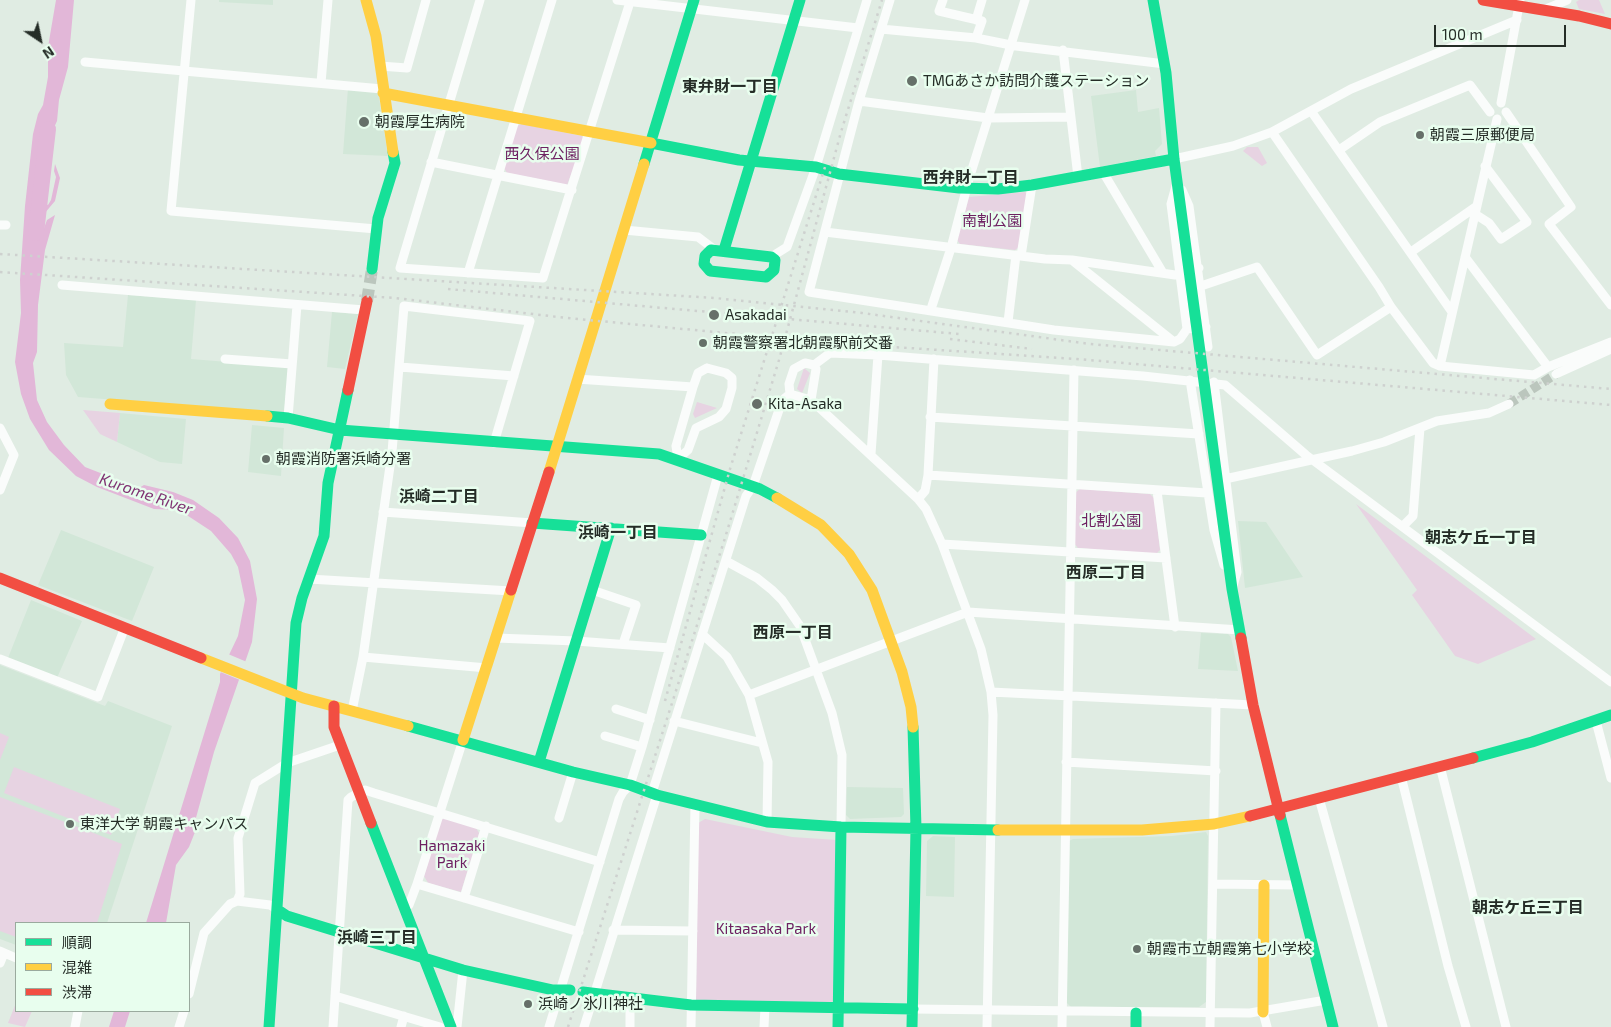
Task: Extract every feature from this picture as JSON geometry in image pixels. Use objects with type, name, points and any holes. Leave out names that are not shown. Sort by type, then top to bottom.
[{"type":"street","points":[[191,0],[171,211],[376,229]]},
{"type":"street","points":[[321,83],[328,0]]},
{"type":"street","points":[[366,0],[374,24],[395,163],[376,229],[372,269]]},
{"type":"street","points":[[380,66],[407,68],[426,0]]},
{"type":"street","points":[[480,0],[400,268],[543,278],[630,2]]},
{"type":"street","points":[[468,274],[552,0]]},
{"type":"street","points":[[617,0],[693,4],[858,28]]},
{"type":"street","points":[[624,230],[698,237],[720,250],[771,257],[775,260],[774,270],[766,276],[710,271],[705,268],[705,256],[720,250],[750,162],[800,0]]},
{"type":"street","points":[[771,257],[787,247],[816,167],[867,0]]},
{"type":"street","points":[[890,0],[859,101],[809,292],[931,309],[1054,330],[1174,342],[1180,339],[1187,329],[1170,204],[1177,181]]},
{"type":"street","points":[[942,0],[939,10],[982,21],[976,38]]},
{"type":"street","points":[[976,20],[982,0]]},
{"type":"street","points":[[931,309],[1025,0]]},
{"type":"street","points":[[1153,0],[1165,64],[1174,159],[1222,530],[1232,589],[1253,705],[1333,1027]]},
{"type":"street","points":[[1483,0],[1519,4],[1544,11],[1611,24]]},
{"type":"street","points":[[1544,11],[1567,0]]},
{"type":"street","points":[[404,909],[409,905],[417,884],[487,668],[693,4]]},
{"type":"street","points":[[1501,103],[1519,4]]},
{"type":"street","points":[[85,62],[321,83],[383,91],[750,162],[816,167],[839,174],[967,189],[998,189],[1032,186],[1233,146],[1272,132],[1352,89],[1517,20]]},
{"type":"street","points":[[881,29],[976,38],[1165,64]]},
{"type":"street","points":[[1062,50],[1078,177]]},
{"type":"street","points":[[1339,150],[1380,122],[1470,85],[1497,119]]},
{"type":"street","points":[[859,101],[988,118],[1070,118]]},
{"type":"street","points":[[1490,112],[1493,104],[1501,103]]},
{"type":"street","points":[[1501,103],[1571,207],[1549,224],[1611,305]]},
{"type":"street","points":[[1311,111],[1452,312]]},
{"type":"street","points":[[1497,119],[1502,118],[1506,112]]},
{"type":"street","points":[[1440,366],[1497,119]]},
{"type":"street","points":[[1272,132],[1379,286],[1391,308],[1433,363],[1440,366],[1534,375],[1548,367],[1611,342]]},
{"type":"street","points":[[431,162],[572,190]]},
{"type":"street","points":[[1476,210],[1501,239],[1526,222],[1485,166]]},
{"type":"street","points":[[1103,172],[1163,273]]},
{"type":"street","points":[[1177,181],[1189,206],[1199,268],[1208,347]]},
{"type":"street","points":[[1008,322],[1032,186]]},
{"type":"street","points":[[1411,252],[1476,210]]},
{"type":"street","points":[[824,232],[1019,256],[1072,260],[1180,275],[1199,268]]},
{"type":"street","points":[[1465,257],[1548,367]]},
{"type":"street","points":[[1072,260],[1174,342]]},
{"type":"street","points":[[1201,286],[1257,267],[1317,355],[1391,308]]},
{"type":"street","points":[[62,285],[297,305],[365,306],[328,483],[324,536],[296,623],[269,1027]]},
{"type":"street","points":[[288,418],[297,305]]},
{"type":"street","points":[[352,711],[363,657],[392,452],[404,306],[530,321],[494,443]]},
{"type":"street","points":[[1187,329],[1206,327]]},
{"type":"street","points":[[1556,374],[1611,349]]},
{"type":"street","points":[[814,366],[830,354],[878,355],[1214,382],[1225,385],[1313,460],[1611,682]]},
{"type":"street","points":[[872,454],[878,355]]},
{"type":"street","points":[[225,359],[292,364]]},
{"type":"street","points":[[918,499],[925,491],[928,475],[934,359]]},
{"type":"street","points":[[584,1027],[589,993],[613,930],[674,720],[746,496],[753,486],[780,407],[790,394],[789,384],[794,369],[805,363],[814,366]]},
{"type":"street","points":[[811,400],[816,369],[814,366]]},
{"type":"street","points":[[400,367],[514,376]]},
{"type":"street","points":[[704,368],[726,373],[733,382],[723,415],[696,428],[688,450],[678,459],[676,446],[698,373],[704,368]]},
{"type":"street","points":[[1062,1027],[1074,370]]},
{"type":"street","points":[[577,379],[693,387]]},
{"type":"street","points":[[1190,380],[1214,530],[1232,589]]},
{"type":"street","points":[[1214,382],[1237,572],[1232,589]]},
{"type":"street","points":[[790,394],[811,400],[872,454],[918,499],[926,509],[942,544],[968,612],[991,692],[992,830],[988,1027]]},
{"type":"street","points":[[110,404],[288,418],[340,430],[659,454],[753,486],[806,514],[835,538],[849,554],[872,590],[891,642],[911,707],[915,745],[916,828],[912,1027]]},
{"type":"street","points":[[1225,479],[1384,442],[1452,417],[1489,413],[1509,404]]},
{"type":"street","points":[[685,415],[688,422],[696,428]]},
{"type":"street","points":[[930,416],[1199,434]]},
{"type":"street","points":[[0,428],[14,455],[0,490]]},
{"type":"street","points":[[1403,526],[1413,516],[1420,428]]},
{"type":"street","points":[[549,1027],[566,990],[579,932],[619,799],[630,785],[642,747],[718,475]]},
{"type":"street","points":[[928,475],[1207,493]]},
{"type":"street","points":[[1157,491],[1175,627]]},
{"type":"street","points":[[383,512],[701,536]]},
{"type":"street","points":[[539,762],[611,528]]},
{"type":"street","points":[[942,544],[1166,558]]},
{"type":"street","points":[[726,560],[757,578],[782,600],[800,626],[832,713],[842,755],[838,1027]]},
{"type":"street","points":[[0,578],[292,694],[573,772],[630,785],[654,794],[767,822],[840,827],[992,830],[1142,830],[1214,824],[1278,810],[1532,742],[1611,714]]},
{"type":"street","points":[[309,579],[511,591]]},
{"type":"street","points":[[592,590],[636,605],[623,644]]},
{"type":"street","points":[[749,695],[818,671],[968,612],[1240,630]]},
{"type":"street","points":[[0,659],[98,696],[125,627]]},
{"type":"street","points":[[702,634],[727,657],[749,695],[768,762],[767,822]]},
{"type":"street","points":[[496,638],[576,641],[670,648]]},
{"type":"street","points":[[363,657],[487,668]]},
{"type":"street","points":[[991,692],[1068,694],[1253,705]]},
{"type":"street","points":[[1210,1027],[1216,703]]},
{"type":"street","points":[[334,706],[334,727],[340,745],[451,1027]]},
{"type":"street","points":[[616,709],[650,720]]},
{"type":"street","points":[[674,720],[762,743]]},
{"type":"street","points":[[1596,720],[1611,778]]},
{"type":"street","points":[[605,736],[642,747]]},
{"type":"street","points":[[237,901],[240,894],[238,838],[255,783],[287,763],[340,745]]},
{"type":"street","points":[[1066,762],[1216,771]]},
{"type":"street","points":[[1440,766],[1506,1027]]},
{"type":"street","points":[[559,818],[573,772]]},
{"type":"street","points":[[1401,776],[1446,957],[1466,1027]]},
{"type":"street","points":[[333,1027],[348,800],[359,793],[364,790],[374,792],[600,862]]},
{"type":"street","points":[[1319,798],[1382,1027]]},
{"type":"street","points":[[691,1027],[695,804]]},
{"type":"street","points":[[464,898],[486,826]]},
{"type":"street","points":[[417,884],[579,932]]},
{"type":"street","points":[[1213,884],[1297,885]]},
{"type":"street","points":[[1264,885],[1263,1012],[1267,1027]]},
{"type":"street","points":[[190,990],[204,933],[230,904],[237,901],[270,905],[288,916],[463,970],[553,990],[566,990]]},
{"type":"street","points":[[613,930],[693,931]]},
{"type":"street","points":[[0,963],[2,952],[15,958]]},
{"type":"street","points":[[457,1027],[463,970]]},
{"type":"street","points":[[589,993],[691,1005],[1210,1014],[1263,1012],[1326,1000]]},
{"type":"street","points":[[335,996],[440,1027]]},
{"type":"street","points":[[630,998],[630,1027]]},
{"type":"street","points":[[764,1027],[765,1007]]},
{"type":"street","points":[[75,1027],[78,1012]]},
{"type":"street","points":[[178,1027],[184,1012]]},
{"type":"street","points":[[1136,1013],[1136,1027]]},
{"type":"street","points":[[401,1027],[404,1016]]},
{"type":"shaded area","points":[[219,0],[273,0],[273,5],[219,2]]},
{"type":"shaded area","name":"朝霞厚生病院","points":[[348,88],[378,91],[388,156],[343,154]]},
{"type":"shaded area","points":[[1136,90],[1138,112],[1159,108],[1162,144],[1155,151],[1156,156],[1100,167],[1091,96]]},
{"type":"shaded area","points":[[128,295],[196,300],[191,359],[289,367],[284,413],[78,397],[66,375],[64,343],[123,347]]},
{"type":"shaded area","points":[[332,312],[358,314],[345,369],[327,367]]},
{"type":"shaded area","points":[[120,413],[186,419],[182,464],[160,462],[117,442]]},
{"type":"shaded area","points":[[252,425],[284,428],[281,476],[248,472]]},
{"type":"shaded area","points":[[1238,521],[1266,522],[1303,577],[1245,588]]},
{"type":"shaded area","points":[[61,530],[154,567],[132,621],[38,585]]},
{"type":"shaded area","points":[[31,600],[82,621],[57,678],[8,658]]},
{"type":"shaded area","points":[[1201,633],[1228,634],[1231,637],[1238,671],[1198,669]]},
{"type":"shaded area","name":"東洋大学 朝霞キャンパス","points":[[0,665],[105,706],[108,701],[172,726],[107,922],[15,922],[15,945],[0,939]]},
{"type":"shaded area","points":[[847,787],[903,788],[904,814],[901,817],[850,819],[846,815]]},
{"type":"shaded area","name":"朝霞市立朝霞第七小学校","points":[[1206,832],[1208,836],[1206,1002],[1199,1007],[1071,1007],[1066,1002],[1069,841],[1073,839],[1172,836]]},
{"type":"shaded area","points":[[933,836],[955,837],[954,897],[926,896],[927,841]]},
{"type":"green space","points":[[1579,0],[1599,0],[1605,14],[1579,9],[1576,2]]},
{"type":"green space","name":"西久保公園","points":[[522,124],[582,136],[584,140],[567,185],[507,173],[504,168],[517,126]]},
{"type":"green space","points":[[1247,147],[1258,147],[1267,163],[1262,166],[1243,151]]},
{"type":"green space","name":"南割公園","points":[[1025,192],[1027,195],[1019,247],[1015,250],[960,244],[957,240],[969,197]]},
{"type":"green space","points":[[804,368],[810,373],[802,393],[797,389]]},
{"type":"green space","points":[[697,402],[717,408],[695,418],[693,414]]},
{"type":"green space","points":[[83,410],[120,413],[117,442],[100,434]]},
{"type":"green space","name":"北割公園","points":[[1080,489],[1150,494],[1154,498],[1160,550],[1156,554],[1078,548],[1074,543],[1075,493]]},
{"type":"green space","points":[[1356,504],[1536,639],[1478,664],[1455,656],[1412,595],[1417,590]]},
{"type":"green space","points":[[0,733],[9,737],[0,760]]},
{"type":"green space","points":[[14,767],[120,809],[111,835],[4,793]]},
{"type":"green space","points":[[0,797],[122,844],[97,922],[15,922],[15,937],[0,931]]},
{"type":"green space","name":"Hamazaki Park","points":[[444,818],[476,828],[479,833],[461,892],[428,883],[424,876],[441,820]]},
{"type":"green space","name":"Kitaasaka Park","points":[[705,819],[792,837],[837,840],[835,1000],[830,1003],[696,1000],[698,823]]},
{"type":"green space","points":[[15,1006],[15,1012],[32,1012],[25,1027],[8,1023]]},
{"type":"water","points":[[56,0],[74,0],[68,67],[59,100],[57,121],[52,132],[51,147],[41,152],[38,184],[38,212],[43,203],[48,205],[51,200],[56,177],[54,171],[55,164],[60,178],[55,201],[44,214],[39,231],[41,236],[47,220],[55,215],[45,250],[38,305],[37,352],[33,363],[37,400],[47,422],[64,445],[85,467],[139,488],[144,485],[173,492],[193,500],[219,518],[238,538],[250,561],[257,599],[252,642],[214,752],[194,825],[195,832],[189,847],[176,865],[166,922],[146,922],[220,682],[220,674],[238,636],[245,600],[238,567],[231,554],[211,531],[179,510],[154,509],[97,487],[76,476],[49,450],[30,419],[21,394],[15,362],[21,313],[20,280],[25,206],[33,134],[38,114],[43,105],[48,77],[48,47]]},
{"type":"water","points":[[114,1012],[130,1012],[125,1027],[109,1027]]},
{"type":"pier","points":[[228,654],[247,662],[240,680],[218,671]]},
{"type":"waterway","name":"Kurome River","points":[[36,233],[48,129]]},
{"type":"tunnel","points":[[367,301],[372,269]]},
{"type":"tunnel","points":[[1509,404],[1556,374]]},
{"type":"railway","points":[[568,1027],[725,538],[779,360],[841,132],[882,0]]},
{"type":"railway","points":[[665,701],[730,469],[825,167]]},
{"type":"railway","points":[[0,254],[715,298],[862,313],[1090,344],[1611,389]]},
{"type":"railway","points":[[0,272],[395,298],[567,318],[832,343],[1077,359],[1611,405]]},
{"type":"railway","points":[[448,289],[959,334]]},
{"type":"railway","points":[[950,339],[1032,349]]},
{"type":"traffic: fast","points":[[644,164],[694,0]]},
{"type":"traffic: fast","points":[[724,250],[800,0]]},
{"type":"traffic: fast","points":[[1153,0],[1166,73],[1174,159],[1232,589],[1241,638]]},
{"type":"traffic: fast","points":[[651,143],[739,160],[816,167],[839,174],[959,188],[998,189],[1032,185],[1174,159]]},
{"type":"traffic: fast","points":[[372,269],[378,218],[395,163],[393,152]]},
{"type":"traffic: fast","points":[[711,250],[771,257],[775,260],[774,270],[766,277],[710,271],[704,264],[705,256],[711,250]]},
{"type":"traffic: fast","points":[[269,1027],[296,623],[302,598],[324,536],[328,483],[348,390]]},
{"type":"traffic: fast","points":[[267,416],[288,418],[340,430],[659,454],[760,489],[777,498]]},
{"type":"traffic: fast","points":[[532,523],[701,535]]},
{"type":"traffic: fast","points":[[539,762],[611,528]]},
{"type":"traffic: fast","points":[[1473,758],[1532,742],[1611,715]]},
{"type":"traffic: fast","points":[[408,726],[573,772],[630,785],[657,795],[767,822],[841,827],[998,830]]},
{"type":"traffic: fast","points":[[912,1027],[916,828],[913,727]]},
{"type":"traffic: fast","points":[[1280,815],[1333,1027]]},
{"type":"traffic: fast","points":[[371,823],[451,1027]]},
{"type":"traffic: fast","points":[[838,1027],[841,827]]},
{"type":"traffic: fast","points":[[278,910],[287,916],[463,970],[553,990],[570,990]]},
{"type":"traffic: fast","points":[[583,992],[691,1005],[913,1009]]},
{"type":"traffic: fast","points":[[1136,1013],[1136,1027]]},
{"type":"traffic: slow","points":[[366,0],[376,36],[393,152]]},
{"type":"traffic: slow","points":[[383,93],[651,143]]},
{"type":"traffic: slow","points":[[549,472],[644,164]]},
{"type":"traffic: slow","points":[[110,404],[267,416]]},
{"type":"traffic: slow","points":[[777,498],[821,525],[849,554],[872,590],[902,672],[911,707],[913,727]]},
{"type":"traffic: slow","points":[[463,740],[511,590]]},
{"type":"traffic: slow","points":[[201,658],[303,698],[408,726]]},
{"type":"traffic: slow","points":[[998,830],[1142,830],[1214,824],[1250,816]]},
{"type":"traffic: slow","points":[[1263,1012],[1264,885]]},
{"type":"traffic: jam","points":[[1483,0],[1579,16],[1611,24]]},
{"type":"traffic: jam","points":[[348,390],[367,301]]},
{"type":"traffic: jam","points":[[511,590],[549,472]]},
{"type":"traffic: jam","points":[[0,578],[201,658]]},
{"type":"traffic: jam","points":[[1241,638],[1253,705],[1280,815]]},
{"type":"traffic: jam","points":[[334,706],[334,727],[371,823]]},
{"type":"traffic: jam","points":[[1250,816],[1473,758]]},
{"type":"place","name":"TMGあさか訪問介護ステーション","points":[[912,81]]},
{"type":"place","name":"朝霞厚生病院","points":[[364,122]]},
{"type":"place","name":"朝霞三原郵便局","points":[[1420,135]]},
{"type":"place","name":"Asakadai","points":[[714,315]]},
{"type":"place","name":"朝霞警察署北朝霞駅前交番","points":[[703,343]]},
{"type":"place","name":"Kita-Asaka","points":[[757,404]]},
{"type":"place","name":"朝霞消防署浜崎分署","points":[[266,459]]},
{"type":"place","name":"東洋大学 朝霞キャンパス","points":[[70,824]]},
{"type":"place","name":"朝霞市立朝霞第七小学校","points":[[1137,949]]},
{"type":"place","name":"浜崎ノ氷川神社","points":[[528,1004]]},
{"type":"district","name":"東弁財一丁目","points":[[730,87]]},
{"type":"district","name":"西弁財一丁目","points":[[971,178]]},
{"type":"district","name":"浜崎二丁目","points":[[439,497]]},
{"type":"district","name":"浜崎一丁目","points":[[618,533]]},
{"type":"district","name":"朝志ケ丘一丁目","points":[[1481,538]]},
{"type":"district","name":"西原二丁目","points":[[1106,573]]},
{"type":"district","name":"西原一丁目","points":[[793,633]]},
{"type":"district","name":"朝志ケ丘三丁目","points":[[1528,908]]},
{"type":"district","name":"浜崎三丁目","points":[[377,938]]}]
